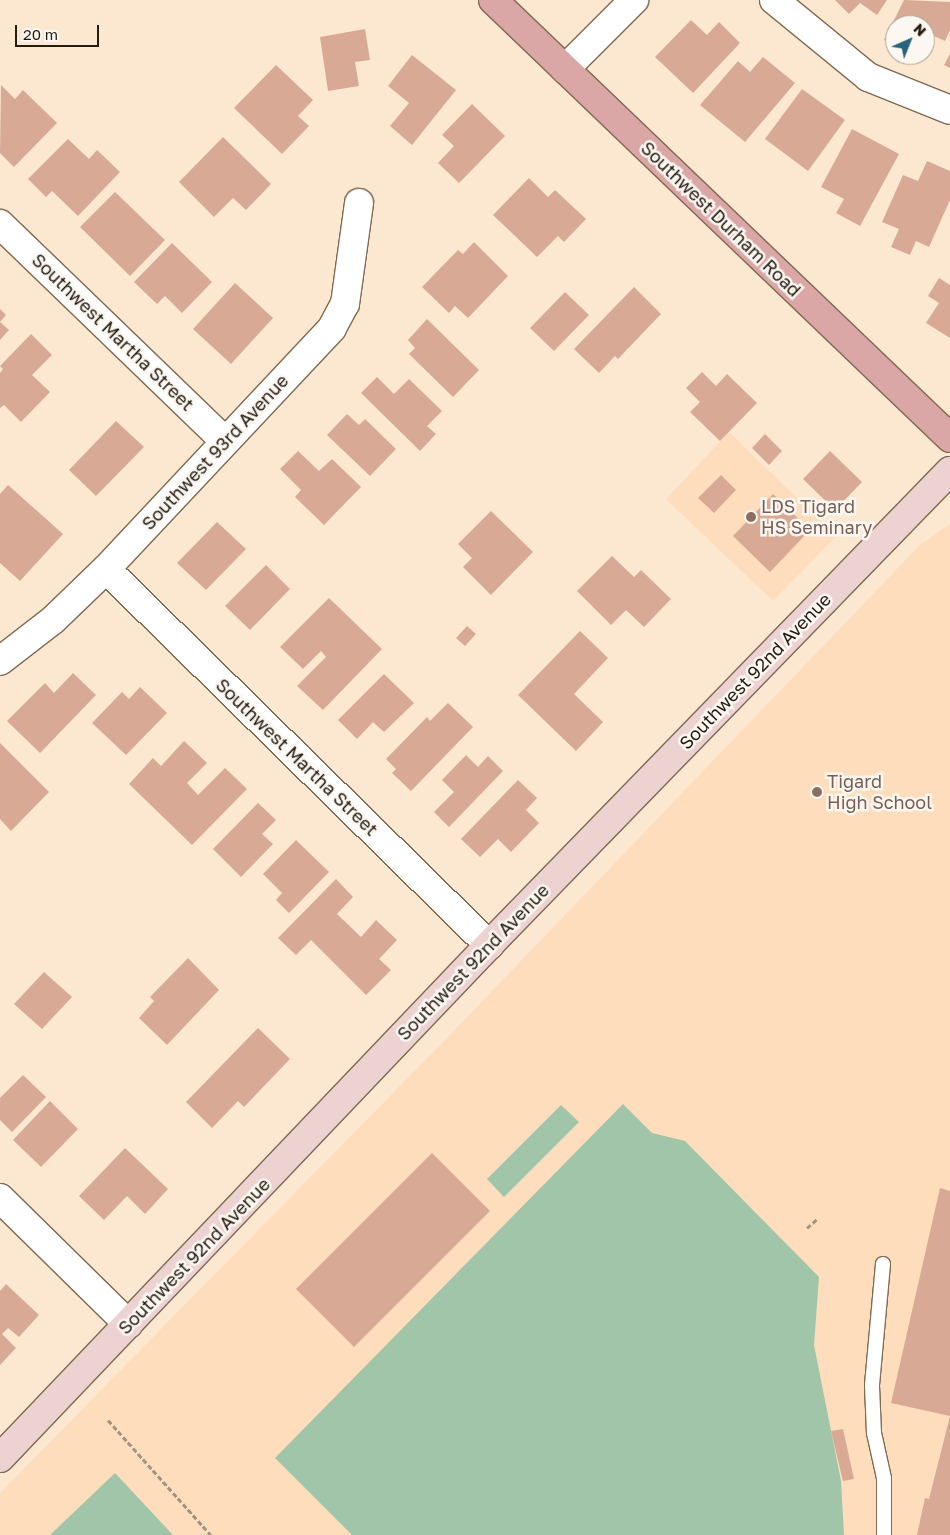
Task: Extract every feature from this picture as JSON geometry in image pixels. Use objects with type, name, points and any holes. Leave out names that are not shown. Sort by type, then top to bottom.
[{"type":"main road","name":"Southwest Durham Road","points":[[493,0],[950,438]]},
{"type":"street","points":[[565,69],[634,0]]},
{"type":"street","points":[[774,0],[868,77],[950,110]]},
{"type":"street","name":"Southwest 93rd Avenue","points":[[0,661],[53,620],[106,569],[340,318],[349,285],[359,203]]},
{"type":"street","name":"Southwest Martha Street","points":[[0,224],[225,441]]},
{"type":"street","name":"Southwest 92nd Avenue","points":[[0,1458],[489,945],[950,471]]},
{"type":"street","name":"Southwest Martha Street","points":[[106,569],[489,945]]},
{"type":"street","points":[[0,1198],[128,1324]]},
{"type":"lane","points":[[883,1264],[872,1386],[874,1433],[884,1478],[884,1535]]},
{"type":"path","points":[[807,1228],[817,1219]]},
{"type":"path","points":[[108,1420],[211,1535]]},
{"type":"shaded area","name":"LDS Tigard HS Seminary","points":[[729,432],[836,536],[773,601],[666,499]]},
{"type":"shaded area","name":"Tigard High School","points":[[950,524],[950,1535],[0,1535],[0,1493],[446,1039],[921,544]]},
{"type":"green space","points":[[623,1104],[652,1133],[685,1141],[819,1277],[814,1345],[841,1481],[844,1535],[352,1535],[275,1458]]},
{"type":"green space","points":[[561,1105],[579,1122],[504,1197],[487,1179]]},
{"type":"green space","points":[[115,1473],[173,1535],[50,1535]]},
{"type":"building","points":[[835,0],[887,0],[877,15],[860,3],[849,14]]},
{"type":"building","points":[[904,0],[950,2],[950,30],[945,41],[935,36],[935,15],[896,15]]},
{"type":"building","points":[[691,20],[707,35],[719,22],[740,43],[693,93],[655,57]]},
{"type":"building","points":[[365,29],[370,60],[355,62],[359,86],[328,91],[320,37]]},
{"type":"building","points":[[950,54],[950,68],[944,65]]},
{"type":"building","points":[[412,55],[456,90],[412,145],[390,126],[409,103],[388,86]]},
{"type":"building","points":[[763,57],[795,83],[745,142],[700,105],[738,61],[750,72]]},
{"type":"building","points":[[276,65],[313,100],[298,116],[309,126],[282,154],[234,108]]},
{"type":"building","points":[[1,85],[15,99],[23,90],[57,123],[14,167],[0,153]]},
{"type":"building","points":[[802,89],[845,120],[808,171],[765,139]]},
{"type":"building","points":[[472,104],[505,136],[459,183],[438,163],[454,146],[442,135]]},
{"type":"building","points":[[852,129],[899,154],[860,226],[836,213],[844,199],[821,187]]},
{"type":"building","points":[[223,137],[271,184],[246,210],[233,198],[214,217],[179,182]]},
{"type":"building","points":[[68,139],[89,159],[97,150],[120,172],[78,216],[52,191],[46,197],[28,179]]},
{"type":"building","points":[[927,161],[950,171],[950,200],[929,247],[916,241],[910,255],[891,247],[899,229],[882,222],[903,175],[918,181]]},
{"type":"building","points":[[529,178],[548,197],[555,190],[586,219],[564,242],[558,236],[537,257],[493,215]]},
{"type":"building","points":[[115,192],[165,240],[130,276],[80,227]]},
{"type":"building","points":[[474,242],[508,276],[468,318],[455,306],[449,313],[422,287],[458,250],[463,254]]},
{"type":"building","points":[[172,243],[212,282],[182,313],[165,296],[157,304],[134,282]]},
{"type":"building","points":[[939,278],[950,285],[950,338],[926,323],[939,303],[928,296]]},
{"type":"building","points":[[235,283],[273,318],[231,364],[193,329]]},
{"type":"building","points":[[634,287],[661,314],[618,359],[615,356],[599,373],[574,349]]},
{"type":"building","points":[[565,292],[589,315],[554,351],[530,328]]},
{"type":"building","points":[[0,309],[6,315],[0,322]]},
{"type":"building","points":[[427,319],[479,370],[453,397],[409,354],[415,348],[408,340]]},
{"type":"building","points":[[0,322],[9,330],[0,340]]},
{"type":"building","points":[[31,334],[52,355],[32,375],[50,392],[21,422],[4,405],[0,408],[0,373],[3,369],[0,366]]},
{"type":"building","points":[[702,372],[716,386],[727,374],[757,403],[720,441],[690,412],[700,402],[686,388]]},
{"type":"building","points":[[377,377],[394,394],[409,379],[442,411],[427,426],[436,434],[420,451],[361,393]]},
{"type":"building","points":[[347,414],[359,425],[365,419],[396,449],[370,476],[327,435]]},
{"type":"building","points":[[116,421],[144,447],[96,496],[69,470]]},
{"type":"building","points":[[765,434],[782,451],[769,465],[752,448]]},
{"type":"building","points":[[298,451],[319,471],[332,459],[361,487],[324,525],[295,497],[301,490],[280,469]]},
{"type":"building","points":[[830,451],[862,482],[835,510],[803,479]]},
{"type":"building","points":[[721,475],[736,490],[714,513],[698,498]]},
{"type":"building","points":[[8,485],[63,534],[20,581],[0,563],[0,494]]},
{"type":"building","points":[[773,494],[810,530],[770,572],[733,536]]},
{"type":"building","points":[[491,511],[533,552],[491,595],[463,567],[472,558],[458,544]]},
{"type":"building","points":[[217,522],[246,549],[206,590],[177,563]]},
{"type":"building","points":[[612,556],[634,577],[641,570],[671,599],[644,627],[626,610],[611,625],[577,591]]},
{"type":"building","points":[[266,565],[290,589],[250,630],[225,606]]},
{"type":"building","points":[[329,598],[382,649],[323,710],[297,686],[326,657],[321,651],[303,669],[280,647]]},
{"type":"building","points":[[467,626],[476,634],[465,646],[456,638]]},
{"type":"building","points":[[580,631],[608,658],[574,694],[603,722],[576,751],[518,695]]},
{"type":"building","points":[[73,673],[96,695],[40,753],[7,721],[45,683],[54,693]]},
{"type":"building","points":[[384,674],[414,703],[384,732],[373,722],[357,739],[338,720]]},
{"type":"building","points":[[140,687],[167,713],[126,755],[92,723],[122,692],[129,699]]},
{"type":"building","points":[[448,703],[473,727],[411,791],[392,773],[396,769],[386,759],[427,717],[430,721]]},
{"type":"building","points":[[184,741],[207,763],[187,783],[198,795],[225,768],[247,789],[192,845],[129,784],[153,758],[161,766]]},
{"type":"building","points":[[0,743],[49,792],[11,831],[0,819]]},
{"type":"building","points":[[466,755],[478,767],[488,756],[503,771],[449,827],[434,812],[454,792],[442,780]]},
{"type":"building","points":[[518,780],[537,798],[526,810],[539,823],[511,852],[498,839],[480,857],[461,839]]},
{"type":"building","points":[[258,803],[276,820],[262,834],[273,844],[241,877],[213,849]]},
{"type":"building","points":[[296,840],[329,872],[289,913],[276,900],[282,893],[263,874]]},
{"type":"building","points":[[336,879],[353,897],[337,914],[361,937],[376,920],[397,940],[379,959],[391,970],[366,995],[311,940],[296,955],[278,938]]},
{"type":"building","points":[[188,958],[219,990],[167,1045],[139,1018],[154,1001],[150,997]]},
{"type":"building","points":[[44,972],[72,997],[42,1029],[14,1004]]},
{"type":"building","points":[[258,1028],[290,1059],[244,1107],[238,1101],[212,1128],[186,1102]]},
{"type":"building","points":[[23,1075],[46,1097],[12,1132],[0,1120],[0,1098]]},
{"type":"building","points":[[50,1101],[78,1129],[41,1167],[13,1140]]},
{"type":"building","points":[[125,1148],[168,1189],[145,1214],[127,1196],[104,1220],[79,1196]]},
{"type":"building","points":[[432,1153],[490,1211],[354,1347],[296,1289]]},
{"type":"building","points":[[940,1188],[950,1191],[950,1416],[891,1403]]},
{"type":"building","points":[[6,1284],[39,1315],[19,1337],[8,1328],[2,1334],[16,1348],[0,1365],[0,1291]]},
{"type":"building","points":[[950,1416],[950,1535],[917,1535],[925,1498],[929,1499]]},
{"type":"building","points":[[843,1429],[854,1479],[843,1481],[831,1431]]},
{"type":"place","name":"LDS Tigard HS Seminary","points":[[751,517]]},
{"type":"place","name":"Tigard High School","points":[[817,792]]}]
